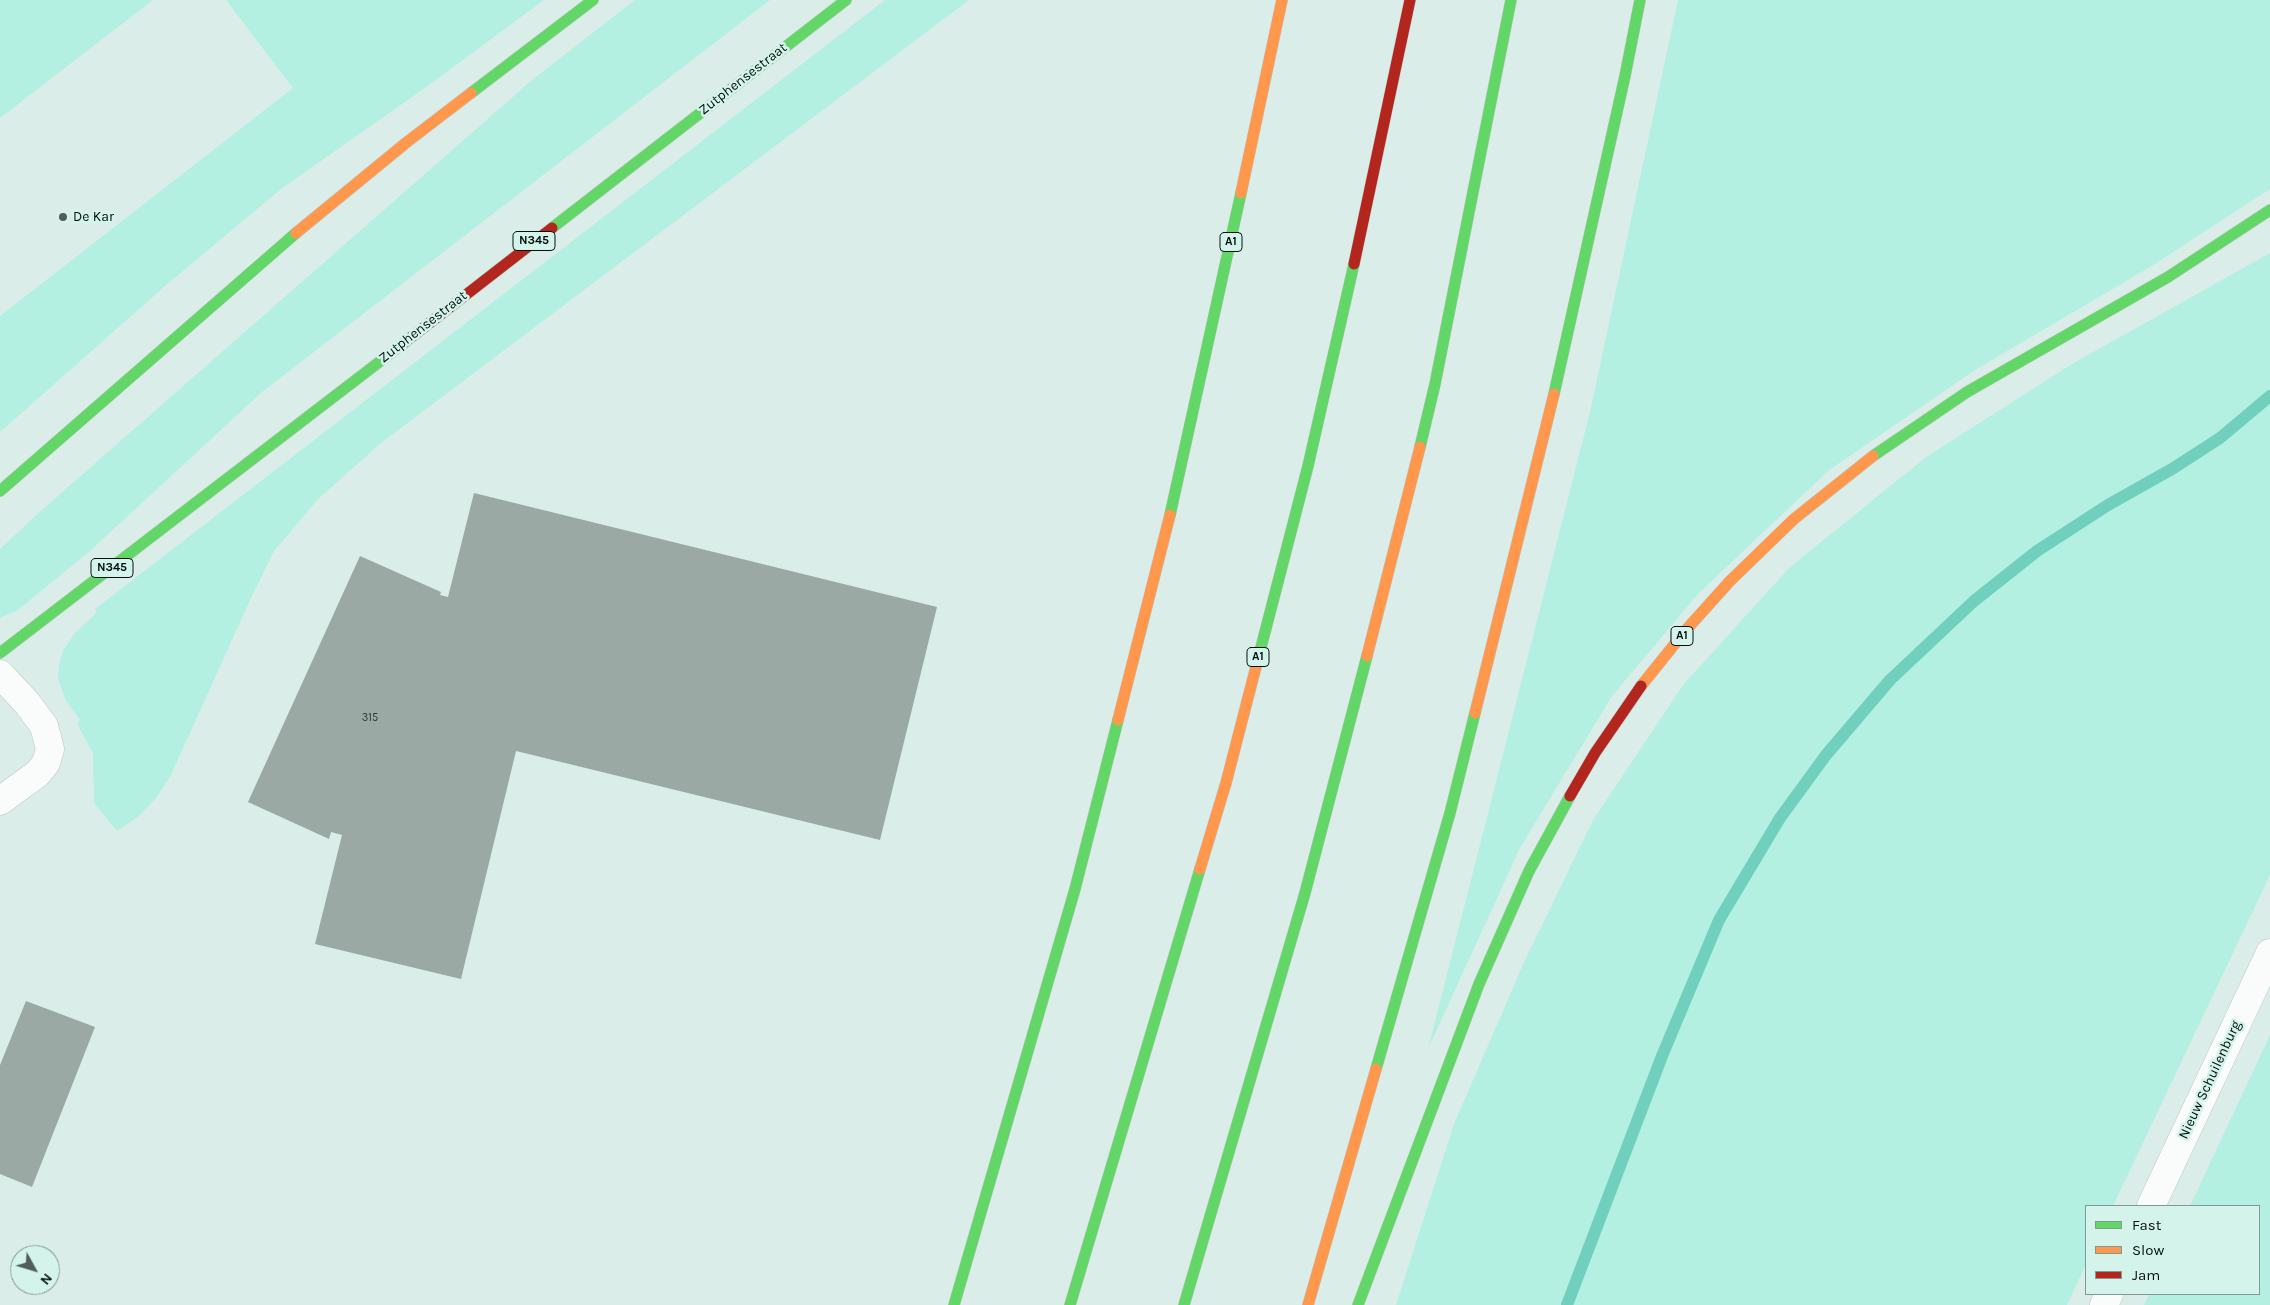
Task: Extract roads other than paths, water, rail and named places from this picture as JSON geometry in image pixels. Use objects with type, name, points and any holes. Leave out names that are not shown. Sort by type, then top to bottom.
[{"type":"main road","points":[[0,491],[271,254],[407,142],[593,0]]},
{"type":"main road","name":"Zutphensestraat","points":[[0,654],[846,0]]},
{"type":"main road","name":"A1","points":[[954,1305],[1075,889],[1178,483],[1282,0]]},
{"type":"main road","name":"A1","points":[[1070,1305],[1226,783],[1308,466],[1372,183],[1410,0]]},
{"type":"main road","points":[[1184,1305],[1306,893],[1390,569],[1435,384],[1511,0]]},
{"type":"main road","points":[[1308,1305],[1450,813],[1552,400],[1625,76],[1640,0]]},
{"type":"main road","name":"A1","points":[[1358,1305],[1479,984],[1529,871],[1559,814],[1595,753],[1642,685],[1686,630],[1730,580],[1794,519],[1854,470],[1967,392],[2168,277],[2270,210]]},
{"type":"street","points":[[0,674],[27,703],[44,726],[49,740],[46,763],[37,774],[2,795]]},
{"type":"street","name":"Nieuw Schuilenburg","points":[[2151,1205],[2270,953]]},
{"type":"waterway","points":[[1567,1305],[1662,1056],[1719,920],[1780,818],[1826,755],[1890,680],[1974,601],[2037,551],[2108,505],[2172,469],[2220,438],[2270,396]]},
{"type":"place","name":"De Kar","points":[[63,217]]}]
